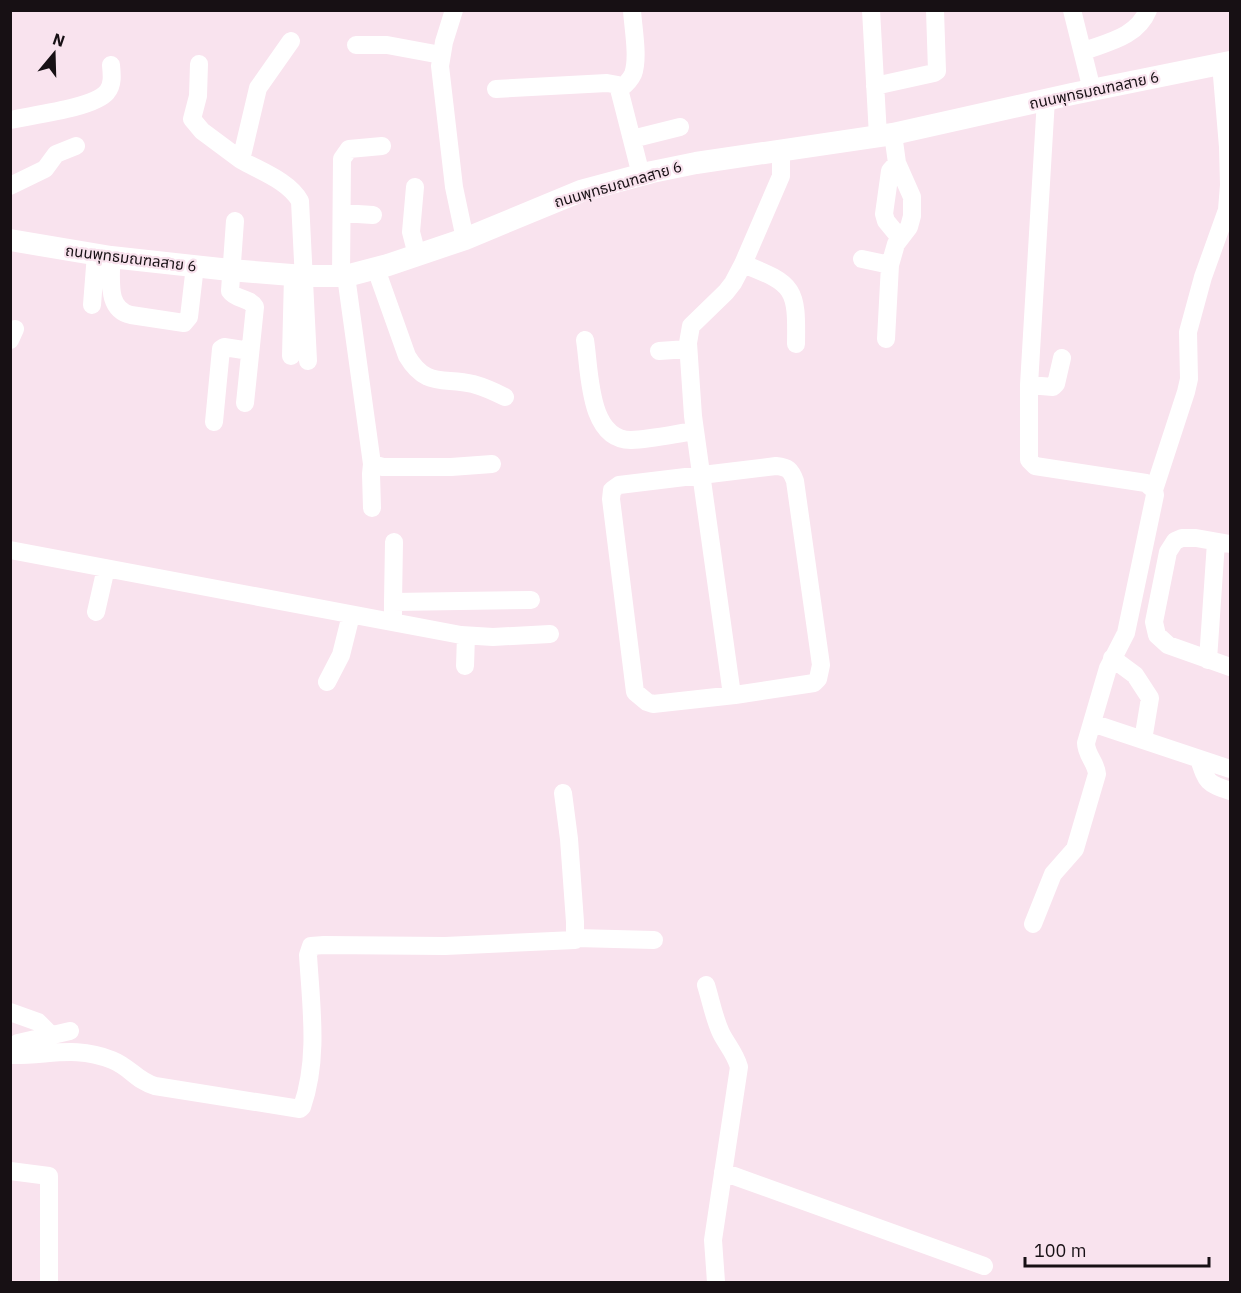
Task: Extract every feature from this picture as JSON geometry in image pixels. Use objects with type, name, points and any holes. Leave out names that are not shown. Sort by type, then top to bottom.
[{"type":"main road","name":"ถนนพุทธมณฑลสาย 6","points":[[10,240],[103,256],[230,270],[299,276],[344,276],[382,267],[465,239],[557,200],[640,175],[696,163],[886,135],[1046,99],[1226,63]]},
{"type":"street","points":[[454,10],[440,66],[454,187],[465,239]]},
{"type":"street","points":[[620,89],[628,82],[635,64],[632,10]]},
{"type":"street","points":[[871,10],[875,86],[886,135],[912,197],[912,216],[909,226],[896,244],[890,266],[886,339]]},
{"type":"street","points":[[875,86],[937,71],[935,10]]},
{"type":"street","points":[[1072,10],[1092,90]]},
{"type":"street","points":[[1083,51],[1133,32],[1145,18],[1148,10]]},
{"type":"street","points":[[241,160],[258,88],[291,41]]},
{"type":"street","points":[[356,45],[387,45],[441,55]]},
{"type":"street","points":[[1033,924],[1053,874],[1075,849],[1097,774],[1096,765],[1086,750],[1086,743],[1112,658],[1126,633],[1155,495],[1154,490],[1189,379],[1188,332],[1227,210],[1226,63]]},
{"type":"street","points":[[199,64],[198,96],[192,118],[202,131],[241,160],[288,187],[300,201],[299,358]]},
{"type":"street","points":[[10,120],[94,102],[108,92],[111,85],[111,65]]},
{"type":"street","points":[[496,89],[608,83],[618,85],[640,175]]},
{"type":"street","points":[[1046,99],[1029,386],[1029,460],[1035,465],[1146,483],[1154,490]]},
{"type":"street","points":[[632,139],[680,127]]},
{"type":"street","points":[[10,186],[45,169],[53,157],[76,146]]},
{"type":"street","points":[[372,508],[370,474],[372,464],[344,276],[342,159],[349,149],[382,146]]},
{"type":"street","points":[[732,695],[695,431],[688,349],[692,326],[726,292],[743,264],[781,176],[781,151]]},
{"type":"street","points":[[897,163],[890,171],[884,214],[886,221],[900,238]]},
{"type":"street","points":[[415,187],[411,232],[415,256]]},
{"type":"street","points":[[342,213],[374,215]]},
{"type":"street","points":[[235,221],[230,270],[231,294],[249,301],[255,307],[245,403]]},
{"type":"street","points":[[103,256],[112,295],[118,309],[131,315],[184,323],[189,316],[195,266]]},
{"type":"street","points":[[92,305],[103,256]]},
{"type":"street","points":[[862,259],[890,266]]},
{"type":"street","points":[[743,264],[775,277],[789,289],[795,301],[796,344]]},
{"type":"street","points":[[382,267],[407,356],[415,369],[425,377],[472,384],[505,397]]},
{"type":"street","points":[[585,340],[595,409],[601,423],[609,432],[630,440],[695,431]]},
{"type":"street","points":[[214,422],[221,349],[224,347],[250,351]]},
{"type":"street","points":[[659,351],[688,349]]},
{"type":"street","points":[[1029,386],[1053,387],[1056,384],[1062,358]]},
{"type":"street","points":[[372,464],[380,467],[451,467],[492,464]]},
{"type":"street","points":[[776,466],[786,467],[792,471],[817,635],[820,672],[814,683],[732,695],[653,704],[635,692],[611,495],[612,490],[619,485],[776,466]]},
{"type":"street","points":[[1208,660],[1223,543],[1182,538],[1175,541],[1168,552],[1154,622],[1157,635],[1168,645],[1208,660],[1230,668]]},
{"type":"street","points":[[393,622],[394,542]]},
{"type":"street","points":[[10,550],[466,636],[493,638],[550,634]]},
{"type":"street","points":[[96,612],[106,568]]},
{"type":"street","points":[[393,602],[531,600]]},
{"type":"street","points":[[327,682],[341,655],[351,615]]},
{"type":"street","points":[[465,666],[466,636]]},
{"type":"street","points":[[1112,658],[1135,675],[1150,698],[1143,740]]},
{"type":"street","points":[[1092,723],[1230,770]]},
{"type":"street","points":[[1199,759],[1206,780],[1230,791]]},
{"type":"street","points":[[562,793],[569,839],[576,938]]},
{"type":"street","points":[[10,1055],[32,1056],[72,1051],[84,1052],[124,1066],[140,1081],[155,1086],[296,1110],[302,1107],[305,1100],[314,1040],[308,955],[311,946],[456,946],[571,941],[576,938],[654,940]]},
{"type":"street","points":[[706,985],[717,1023],[726,1042],[734,1051],[739,1068],[713,1240],[716,1282]]},
{"type":"street","points":[[10,1012],[38,1022],[51,1035]]},
{"type":"street","points":[[10,1049],[18,1043],[70,1031]]},
{"type":"street","points":[[10,1170],[49,1176],[49,1282]]},
{"type":"street","points":[[723,1172],[984,1266]]}]
